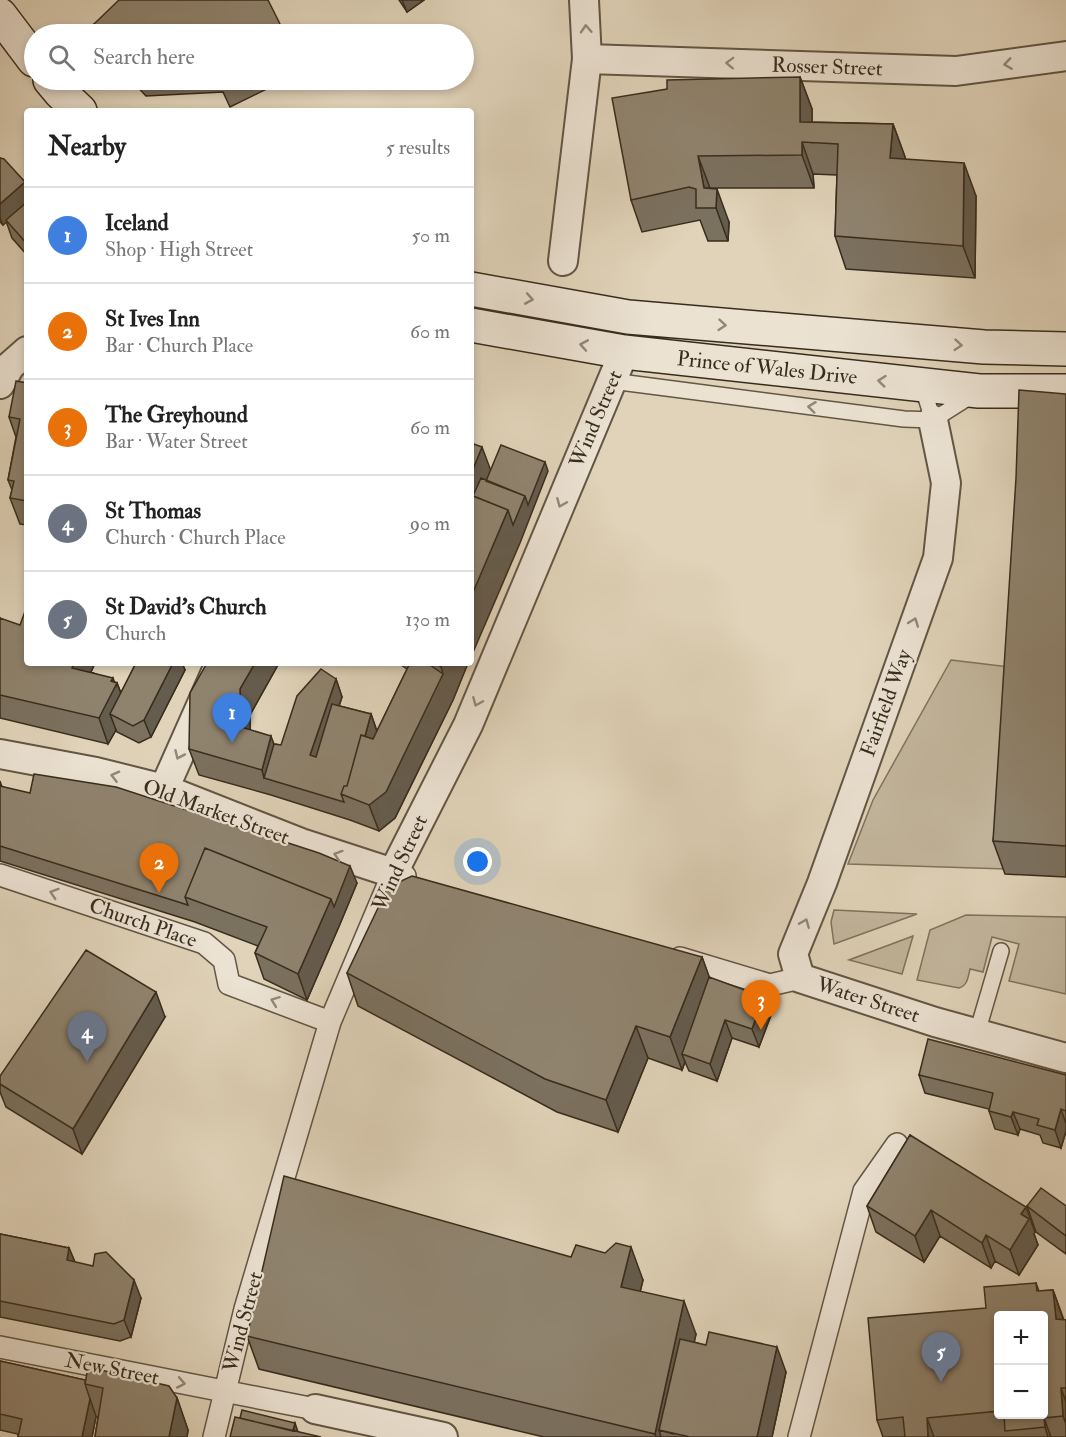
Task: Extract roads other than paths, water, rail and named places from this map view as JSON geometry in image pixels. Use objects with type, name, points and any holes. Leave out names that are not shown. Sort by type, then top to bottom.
[{"type":"main road","points":[[0,15],[24,47]]},
{"type":"main road","name":"Prince of Wales Drive","points":[[474,290],[628,317],[984,347],[1066,349]]},
{"type":"main road","name":"Prince of Wales Drive","points":[[474,326],[618,367],[922,385],[979,391],[1066,391]]},
{"type":"street","points":[[563,261],[587,59],[584,0]]},
{"type":"street","name":"Rosser Street","points":[[587,59],[956,71],[1066,56]]},
{"type":"street","name":"Wind Street","points":[[214,1437],[245,1309],[330,1022],[393,873],[468,725],[618,367]]},
{"type":"street","name":"Fairfield Way","points":[[800,978],[793,954],[822,883],[938,558],[946,483],[933,420]]},
{"type":"street","points":[[164,789],[219,666]]},
{"type":"street","name":"Old Market Street","points":[[0,754],[96,772],[164,789],[301,843],[393,873]]},
{"type":"street","points":[[393,873],[428,883]]},
{"type":"street","name":"Church Place","points":[[0,875],[204,943],[224,960],[229,984],[330,1022]]},
{"type":"street","name":"Water Street","points":[[656,951],[770,985],[800,978],[1066,1058]]},
{"type":"street","points":[[799,1437],[864,1191],[897,1144]]},
{"type":"street","name":"New Street","points":[[0,1347],[315,1409]]},
{"type":"street","points":[[315,1409],[443,1437]]},
{"type":"lane","points":[[618,367],[904,419],[933,420],[979,391]]},
{"type":"lane","points":[[922,385],[933,420]]},
{"type":"lane","points":[[977,1033],[1001,951]]},
{"type":"place","name":"Iceland","points":[[232,743]]},
{"type":"place","name":"St Ives Inn","points":[[159,893]]},
{"type":"place","name":"The Greyhound","points":[[761,1030]]},
{"type":"place","name":"St Thomas","points":[[87,1062]]},
{"type":"place","name":"St David's Church","points":[[941,1382]]}]
